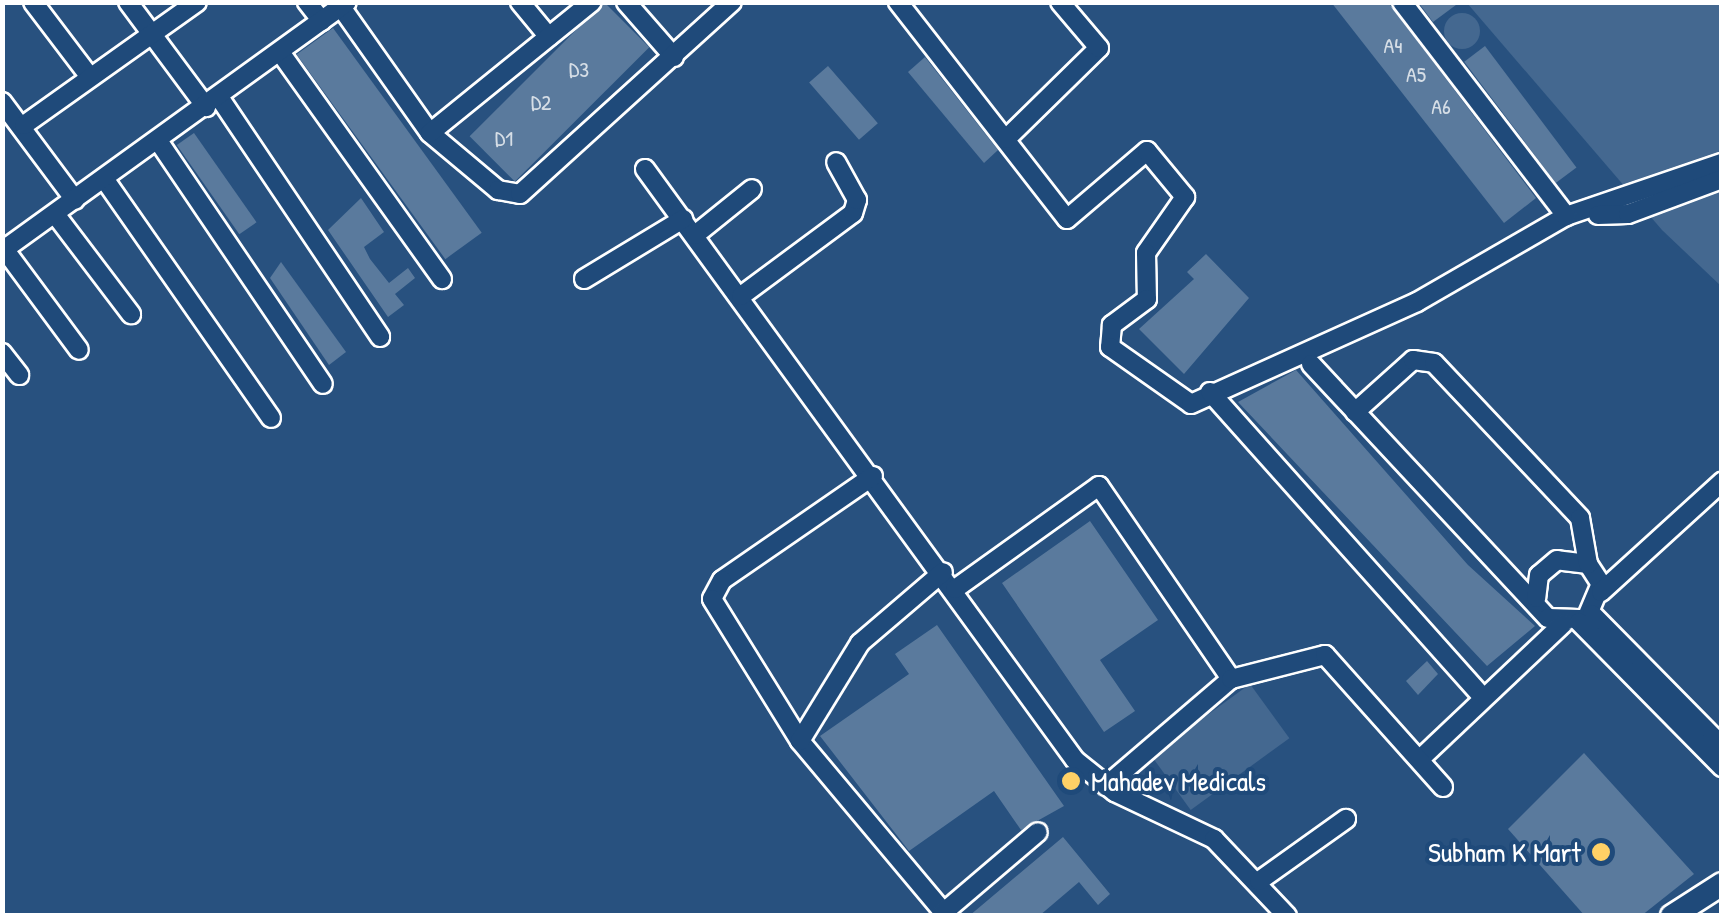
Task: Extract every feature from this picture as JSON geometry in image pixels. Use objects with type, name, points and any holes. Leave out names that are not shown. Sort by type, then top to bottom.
[{"type":"main road","points":[[1672,916],[1722,884]]},
{"type":"street","points":[[33,2],[90,77]]},
{"type":"street","points":[[128,2],[151,34],[213,102],[380,337]]},
{"type":"street","points":[[24,125],[197,2]]},
{"type":"street","points":[[307,2],[322,21]]},
{"type":"street","points":[[520,2],[549,37]]},
{"type":"street","points":[[430,132],[592,2]]},
{"type":"street","points":[[626,2],[674,57]]},
{"type":"street","points":[[79,350],[3,249],[159,142],[344,5],[430,132],[498,190],[520,194],[732,2]]},
{"type":"street","points":[[898,2],[1067,219],[1147,152],[1184,197],[1146,253],[1147,299],[1112,325],[1110,347],[1191,404],[1210,392],[1416,302],[1566,216],[1722,163]]},
{"type":"street","points":[[1006,138],[1099,48],[1060,2]]},
{"type":"street","points":[[1402,2],[1555,193],[1566,216]]},
{"type":"street","points":[[280,52],[442,280]]},
{"type":"street","points":[[2,102],[24,125],[75,200]]},
{"type":"street","points":[[159,142],[323,384]]},
{"type":"street","points":[[741,296],[853,213],[858,200],[836,162]]},
{"type":"street","points":[[645,168],[943,572],[1075,760],[1106,786],[1214,839],[1259,881],[1287,916]]},
{"type":"street","points":[[1566,216],[1628,214],[1722,179]]},
{"type":"street","points":[[104,180],[271,418]]},
{"type":"street","points":[[695,235],[752,188]]},
{"type":"street","points":[[55,214],[131,314]]},
{"type":"street","points":[[584,279],[683,219]]},
{"type":"street","points":[[2,353],[19,374]]},
{"type":"street","points":[[1356,412],[1413,360],[1434,363],[1580,518],[1588,564],[1601,592]]},
{"type":"street","points":[[1311,364],[1536,598],[1578,620],[1722,746]]},
{"type":"street","points":[[1210,392],[1482,696]]},
{"type":"street","points":[[873,476],[722,580],[712,598],[800,741],[946,914],[1038,832]]},
{"type":"street","points":[[1420,760],[1482,696],[1578,620],[1601,592],[1722,482]]},
{"type":"street","points":[[955,589],[1099,486],[1231,679]]},
{"type":"street","points":[[1536,598],[1550,563],[1588,564]]},
{"type":"street","points":[[800,741],[860,643],[943,572]]},
{"type":"street","points":[[1578,620],[1722,768]]},
{"type":"street","points":[[1106,786],[1231,679],[1325,655],[1443,787]]},
{"type":"street","points":[[1259,881],[1346,819]]},
{"type":"shaded area","points":[[1467,3],[1721,3],[1721,286],[1662,230]]},
{"type":"shaded area","points":[[1462,13],[1475,18],[1480,31],[1475,44],[1462,49],[1449,44],[1444,31],[1449,18]]},
{"type":"shaded area","points":[[1250,684],[1289,738],[1191,810],[1151,756]]},
{"type":"building","points":[[604,2],[649,47],[515,182],[470,136]]},
{"type":"building","points":[[1331,2],[1388,2],[1536,198],[1504,223]]},
{"type":"building","points":[[1418,2],[1460,2],[1433,22]]},
{"type":"building","points":[[333,28],[482,233],[445,259],[297,54]]},
{"type":"building","points":[[1485,46],[1576,167],[1556,183],[1464,62]]},
{"type":"building","points":[[925,57],[998,150],[984,163],[908,72]]},
{"type":"building","points":[[828,66],[878,123],[859,140],[809,82]]},
{"type":"building","points":[[194,133],[257,222],[239,234],[177,145]]},
{"type":"building","points":[[361,198],[384,232],[364,247],[370,259],[389,283],[408,268],[415,278],[395,294],[404,305],[388,317],[328,230]]},
{"type":"building","points":[[1206,254],[1249,298],[1184,374],[1139,329],[1194,279],[1187,272]]},
{"type":"building","points":[[281,262],[346,352],[329,365],[270,278]]},
{"type":"building","points":[[1296,370],[1468,565],[1535,626],[1487,666],[1238,402]]},
{"type":"building","points":[[1090,521],[1158,620],[1100,660],[1135,711],[1104,732],[1002,583]]},
{"type":"building","points":[[937,625],[1064,806],[1021,830],[994,791],[909,851],[820,736],[909,674],[895,654]]},
{"type":"building","points":[[1427,661],[1438,674],[1418,695],[1406,681]]},
{"type":"building","name":"Subham K Mart","points":[[1584,753],[1694,874],[1641,916],[1585,916],[1508,829]]},
{"type":"building","points":[[1063,837],[1110,894],[1098,905],[1079,882],[1039,916],[969,916]]},
{"type":"place","name":"Mahadev Medicals","points":[[1071,781]]},
{"type":"place","name":"Subham K Mart","points":[[1601,852]]}]
